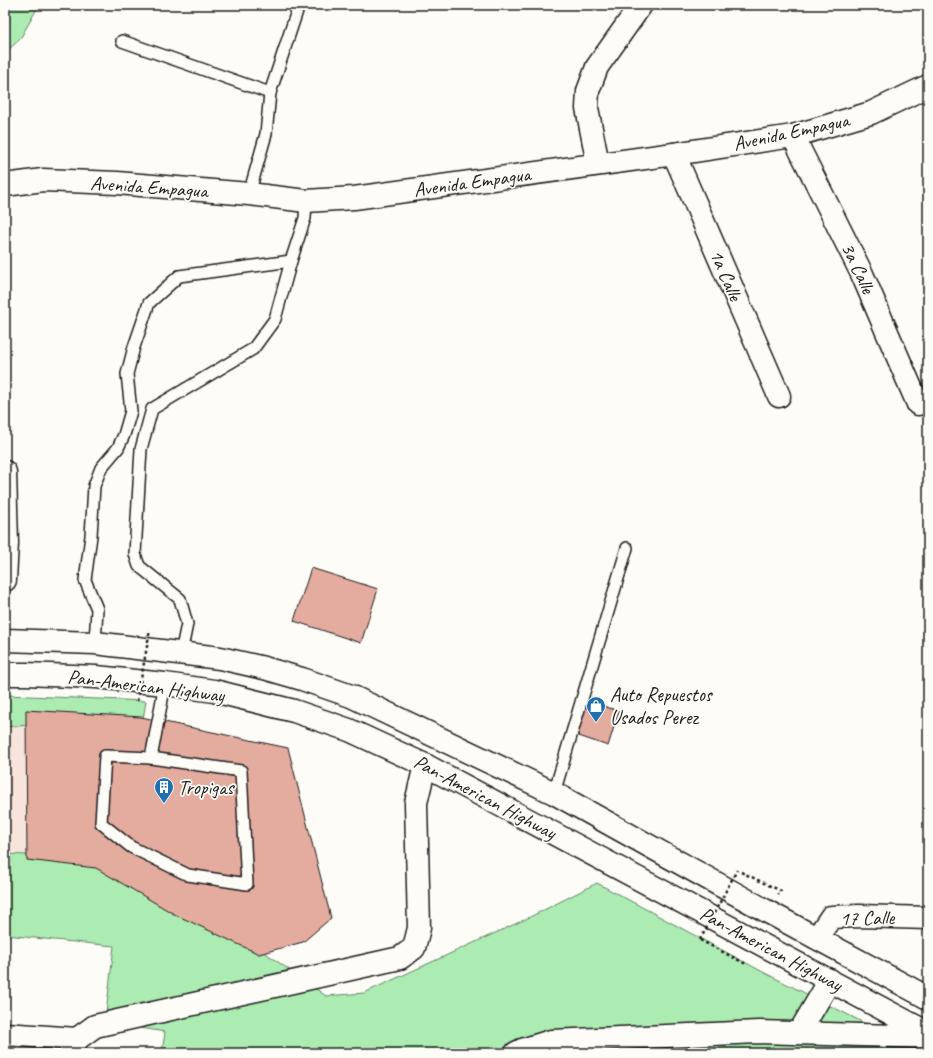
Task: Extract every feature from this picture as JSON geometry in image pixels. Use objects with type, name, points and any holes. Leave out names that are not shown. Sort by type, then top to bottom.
[{"type":"main road","points":[[598,164],[587,108],[588,91],[597,67],[641,5]]},
{"type":"main road","name":"Avenida Empagua","points":[[5,185],[43,180],[117,183],[249,194],[306,201],[354,198],[793,136],[871,113],[928,86]]},
{"type":"main road","name":"3a Calle","points":[[793,136],[862,274],[918,404]]},
{"type":"main road","name":"1a Calle","points":[[674,154],[778,396]]},
{"type":"main road","points":[[5,472],[7,543],[5,580]]},
{"type":"main road","name":"Pan-American Highway","points":[[5,640],[95,643],[220,658],[264,668],[302,679],[350,696],[554,793],[928,998]]},
{"type":"main road","name":"Pan-American Highway","points":[[5,674],[96,678],[165,684],[214,691],[294,711],[349,730],[425,765],[928,1033]]},
{"type":"main road","points":[[5,1034],[74,1046],[95,1026],[400,958],[414,948],[419,928],[416,803],[425,765]]},
{"type":"main road","name":"17 Calle","points":[[817,938],[831,917],[859,916],[928,918]]},
{"type":"main road","points":[[799,1033],[830,980]]},
{"type":"main road","points":[[516,1053],[551,1041],[759,1032],[928,1037]]},
{"type":"lane","points":[[249,194],[266,134],[270,93],[299,5]]},
{"type":"lane","points":[[122,41],[270,93]]},
{"type":"lane","points":[[181,653],[187,624],[180,599],[139,566],[135,554],[141,449],[152,410],[252,349],[275,319],[305,218],[306,201]]},
{"type":"lane","points":[[95,643],[97,609],[85,580],[91,536],[94,486],[101,468],[118,448],[132,411],[127,374],[134,347],[149,303],[179,276],[291,262]]},
{"type":"lane","points":[[554,793],[627,548]]},
{"type":"lane","points":[[151,758],[165,684]]},
{"type":"lane","points":[[105,756],[151,758],[241,770],[247,884],[188,874],[131,847],[101,823],[105,756]]},
{"type":"path","points":[[137,701],[150,630]]},
{"type":"path","points":[[744,963],[700,940],[737,870],[781,891]]},
{"type":"shaded area","points":[[65,722],[67,857],[5,854],[5,727]]},
{"type":"green space","points":[[5,5],[39,5],[20,39],[5,53]]},
{"type":"green space","points":[[5,695],[146,701],[142,726],[65,722],[5,727]]},
{"type":"green space","points":[[5,854],[135,860],[326,996],[364,993],[526,919],[597,883],[763,972],[924,1053],[349,1053],[345,1048],[314,1053],[162,1053],[165,1032],[105,1022],[114,946],[5,935]]},
{"type":"building","points":[[311,568],[378,589],[361,643],[294,621]]},
{"type":"building","name":"Auto Repuestos Usados Perez","points":[[584,700],[619,711],[608,746],[573,734]]},
{"type":"building","name":"Tropigas","points":[[26,710],[141,717],[288,748],[331,918],[303,942],[259,954],[174,914],[96,868],[27,860]]},
{"type":"place","name":"Auto Repuestos Usados Perez","points":[[596,723]]},
{"type":"place","name":"Tropigas","points":[[164,804]]}]
